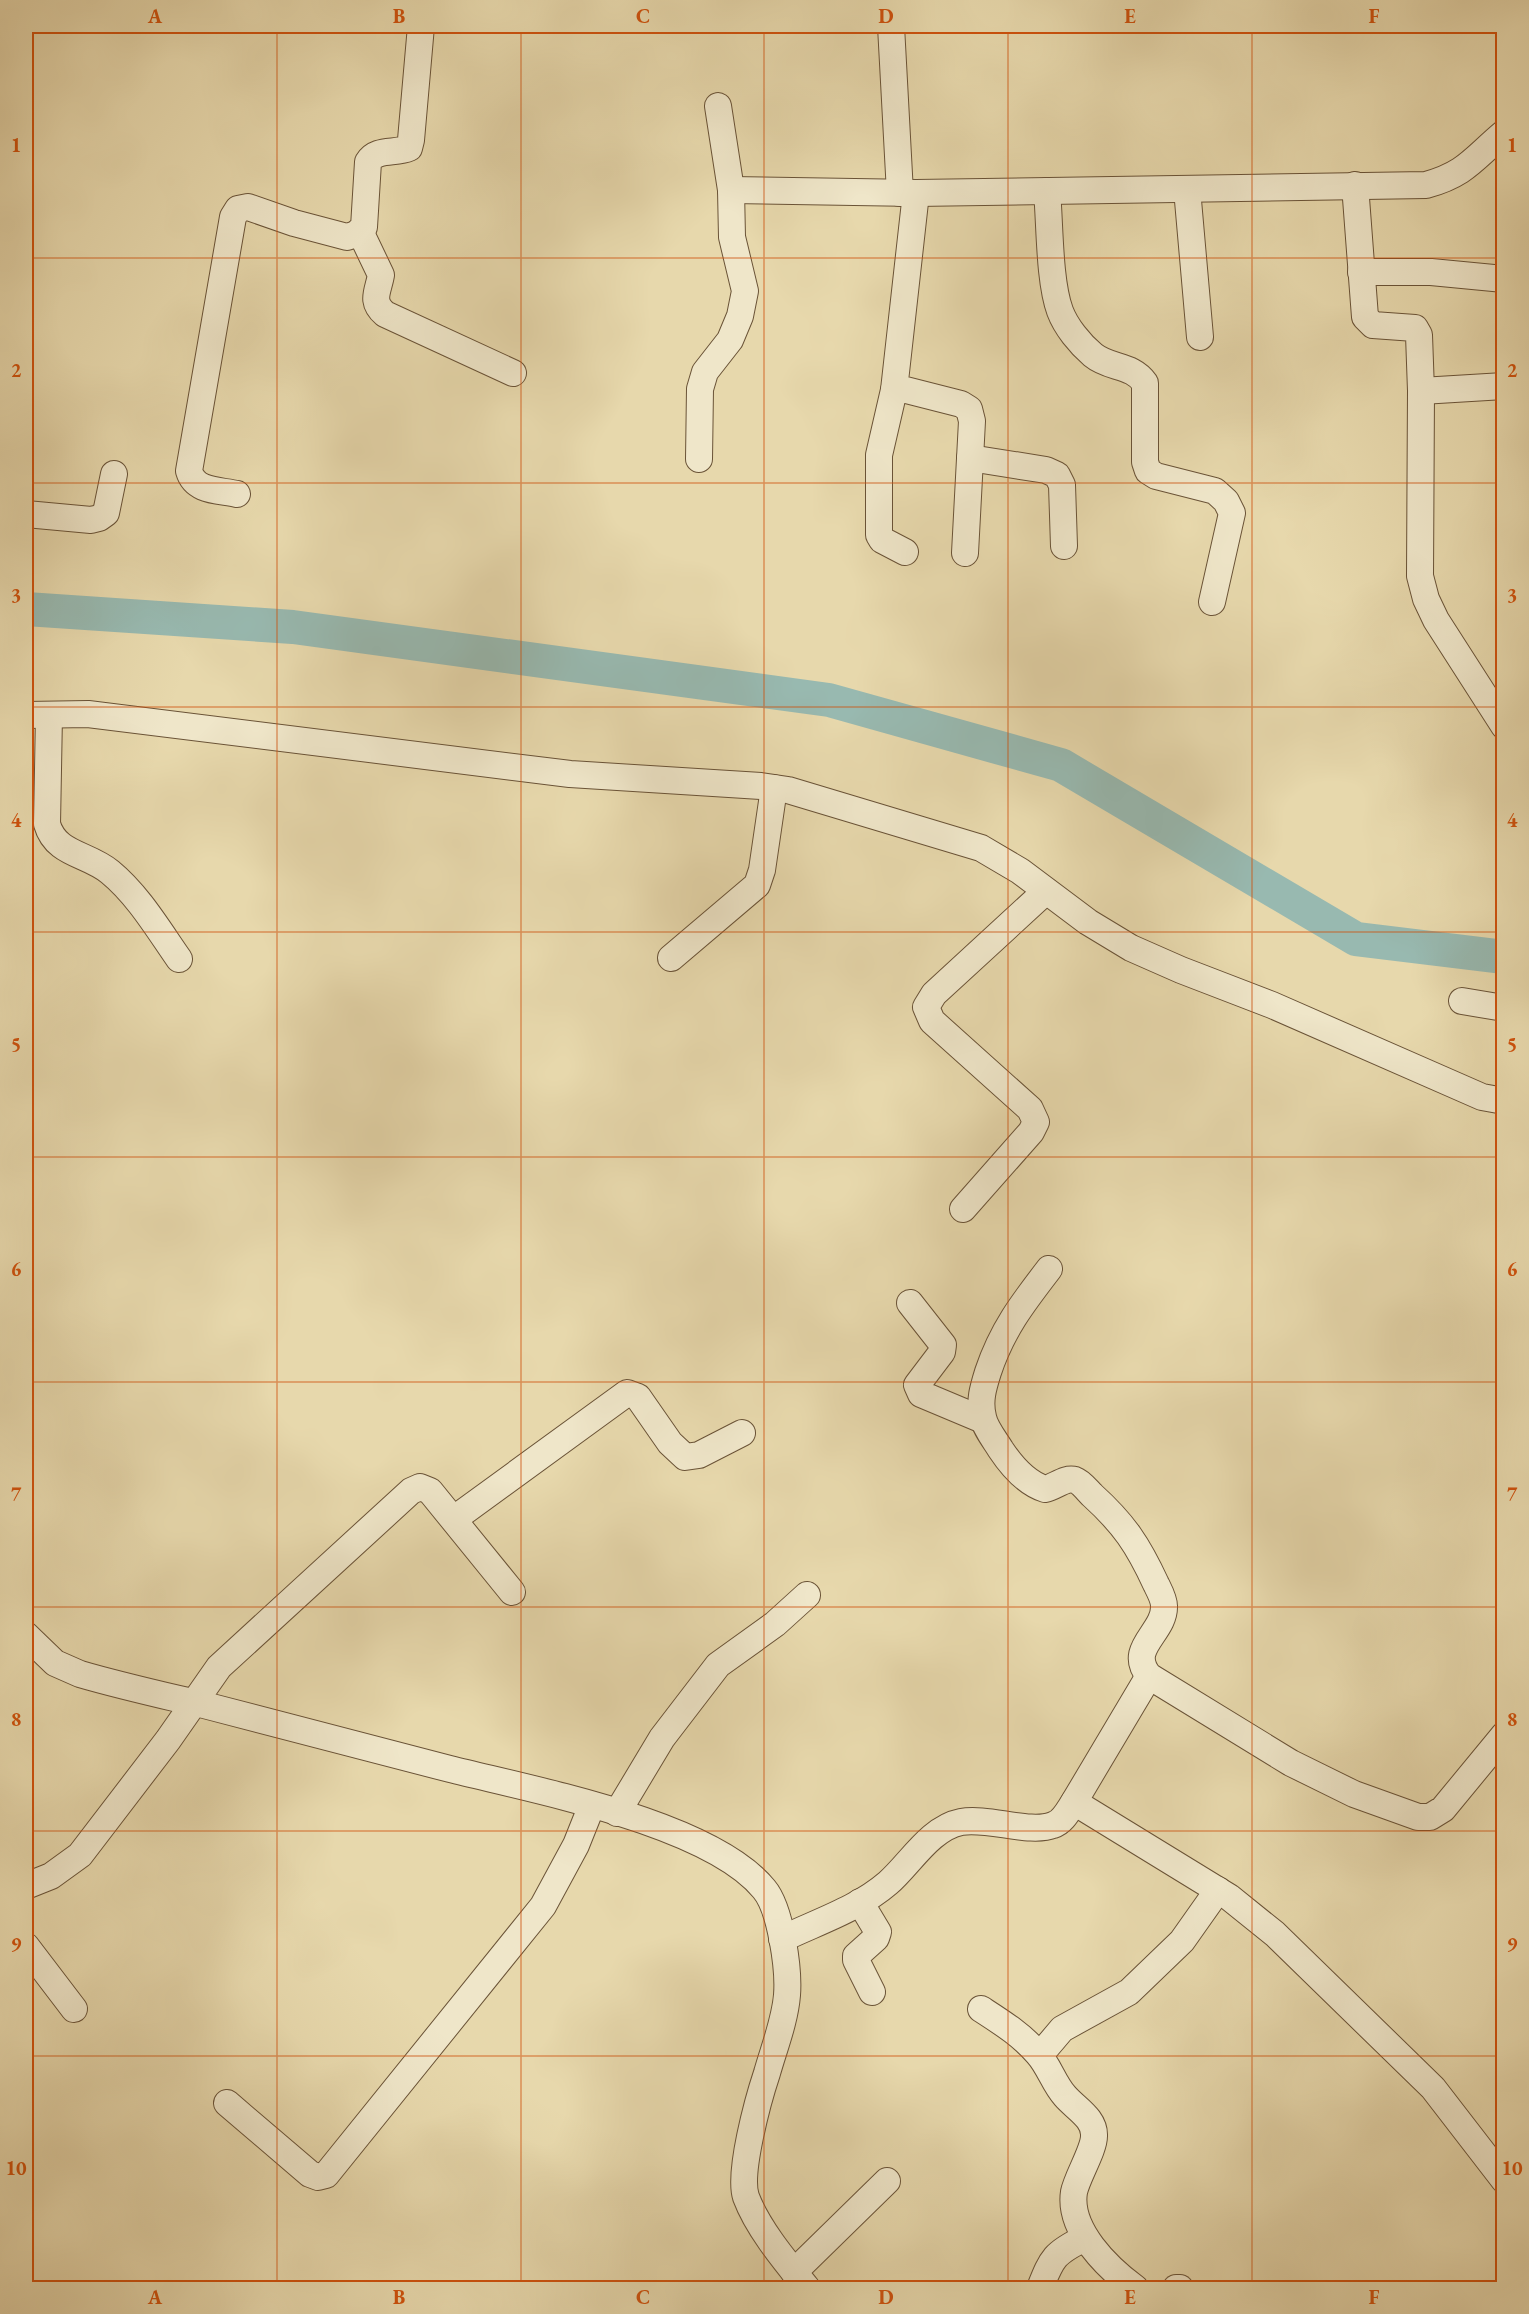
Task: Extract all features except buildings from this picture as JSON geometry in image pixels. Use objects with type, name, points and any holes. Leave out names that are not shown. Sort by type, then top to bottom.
[{"type":"street","points":[[237,495],[198,486],[189,471],[233,217],[238,209],[248,207],[294,223],[347,237],[356,234],[364,227],[368,162],[372,156],[380,152],[400,152],[409,148],[421,26]]},
{"type":"street","points":[[891,26],[908,193],[894,390],[879,455],[879,535],[882,540],[904,552]]},
{"type":"street","points":[[699,459],[700,389],[705,372],[733,332],[740,316],[745,291],[732,237],[731,190],[718,106]]},
{"type":"street","points":[[731,190],[908,193],[1425,185],[1447,179],[1471,165],[1503,134]]},
{"type":"street","points":[[1355,185],[1365,317],[1373,325],[1410,326],[1416,328],[1419,334],[1420,576],[1426,599],[1436,620],[1503,726]]},
{"type":"street","points":[[1187,189],[1200,337]]},
{"type":"street","points":[[1047,191],[1055,292],[1061,313],[1083,347],[1098,359],[1128,368],[1139,375],[1144,384],[1145,462],[1148,471],[1156,476],[1215,491],[1226,501],[1232,513],[1212,603]]},
{"type":"street","points":[[360,231],[381,276],[375,297],[377,307],[385,314],[513,373]]},
{"type":"street","points":[[1361,272],[1431,273],[1503,279]]},
{"type":"street","points":[[1421,391],[1503,386]]},
{"type":"street","points":[[894,390],[906,390],[962,404],[969,409],[972,421],[965,553]]},
{"type":"street","points":[[970,458],[1046,470],[1057,475],[1062,485],[1064,546]]},
{"type":"street","points":[[26,514],[91,520],[99,518],[106,513],[114,474]]},
{"type":"street","points":[[179,959],[122,883],[92,860],[58,845],[51,836],[47,824],[37,715],[88,714],[570,774],[788,790],[981,848],[1020,871],[1088,922],[1131,948],[1272,1005],[1482,1097],[1503,1101]]},
{"type":"street","points":[[672,958],[757,885],[762,870],[774,788]]},
{"type":"street","points":[[963,1209],[1031,1132],[1036,1122],[1030,1109],[932,1021],[926,1006],[934,994],[1046,891]]},
{"type":"street","points":[[1462,1001],[1503,1008]]},
{"type":"street","points":[[1049,1269],[1017,1311],[997,1347],[983,1388],[981,1402],[983,1420],[1008,1461],[1019,1472],[1045,1489],[1067,1480],[1078,1481],[1129,1532],[1144,1558],[1164,1605],[1162,1616],[1141,1655],[1143,1668],[1149,1676],[1321,1779],[1354,1794],[1418,1817],[1430,1817],[1443,1809],[1503,1735]]},
{"type":"street","points":[[910,1303],[944,1345],[942,1352],[917,1385],[921,1394],[983,1420]]},
{"type":"street","points":[[454,1519],[627,1393],[638,1397],[670,1443],[685,1457],[699,1455],[742,1433]]},
{"type":"street","points":[[26,1886],[51,1876],[80,1854],[168,1740],[187,1705],[230,1655],[411,1491],[420,1486],[430,1491],[512,1592]]},
{"type":"street","points":[[616,1813],[666,1731],[718,1665],[775,1624],[807,1595]]},
{"type":"street","points":[[26,1635],[56,1663],[80,1674],[187,1705],[616,1813],[680,1834],[746,1871],[766,1891],[777,1912],[787,1995],[779,2033],[764,2081],[743,2174],[746,2196],[778,2252],[800,2280],[887,2181]]},
{"type":"street","points":[[782,1939],[860,1902],[888,1883],[945,1828],[960,1822],[982,1821],[1041,1828],[1054,1825],[1064,1818],[1149,1676]]},
{"type":"street","points":[[1074,1802],[1218,1890],[1275,1934],[1433,2088],[1503,2180]]},
{"type":"street","points":[[227,2103],[310,2174],[318,2177],[326,2175],[530,1924],[551,1893],[576,1845],[590,1808]]},
{"type":"street","points":[[1040,2055],[1062,2029],[1129,1992],[1182,1941],[1218,1890]]},
{"type":"street","points":[[860,1902],[878,1932],[876,1938],[856,1956],[872,1992]]},
{"type":"street","points":[[26,1946],[74,2009]]},
{"type":"street","points":[[981,2009],[1011,2029],[1040,2055],[1065,2096],[1091,2124],[1094,2136],[1074,2193],[1075,2216],[1085,2238],[1135,2289]]},
{"type":"street","points":[[1040,2289],[1052,2260],[1065,2248],[1085,2238]]},
{"type":"waterway","points":[[26,609],[293,627],[829,700],[1061,765],[1356,939],[1504,957]]}]
